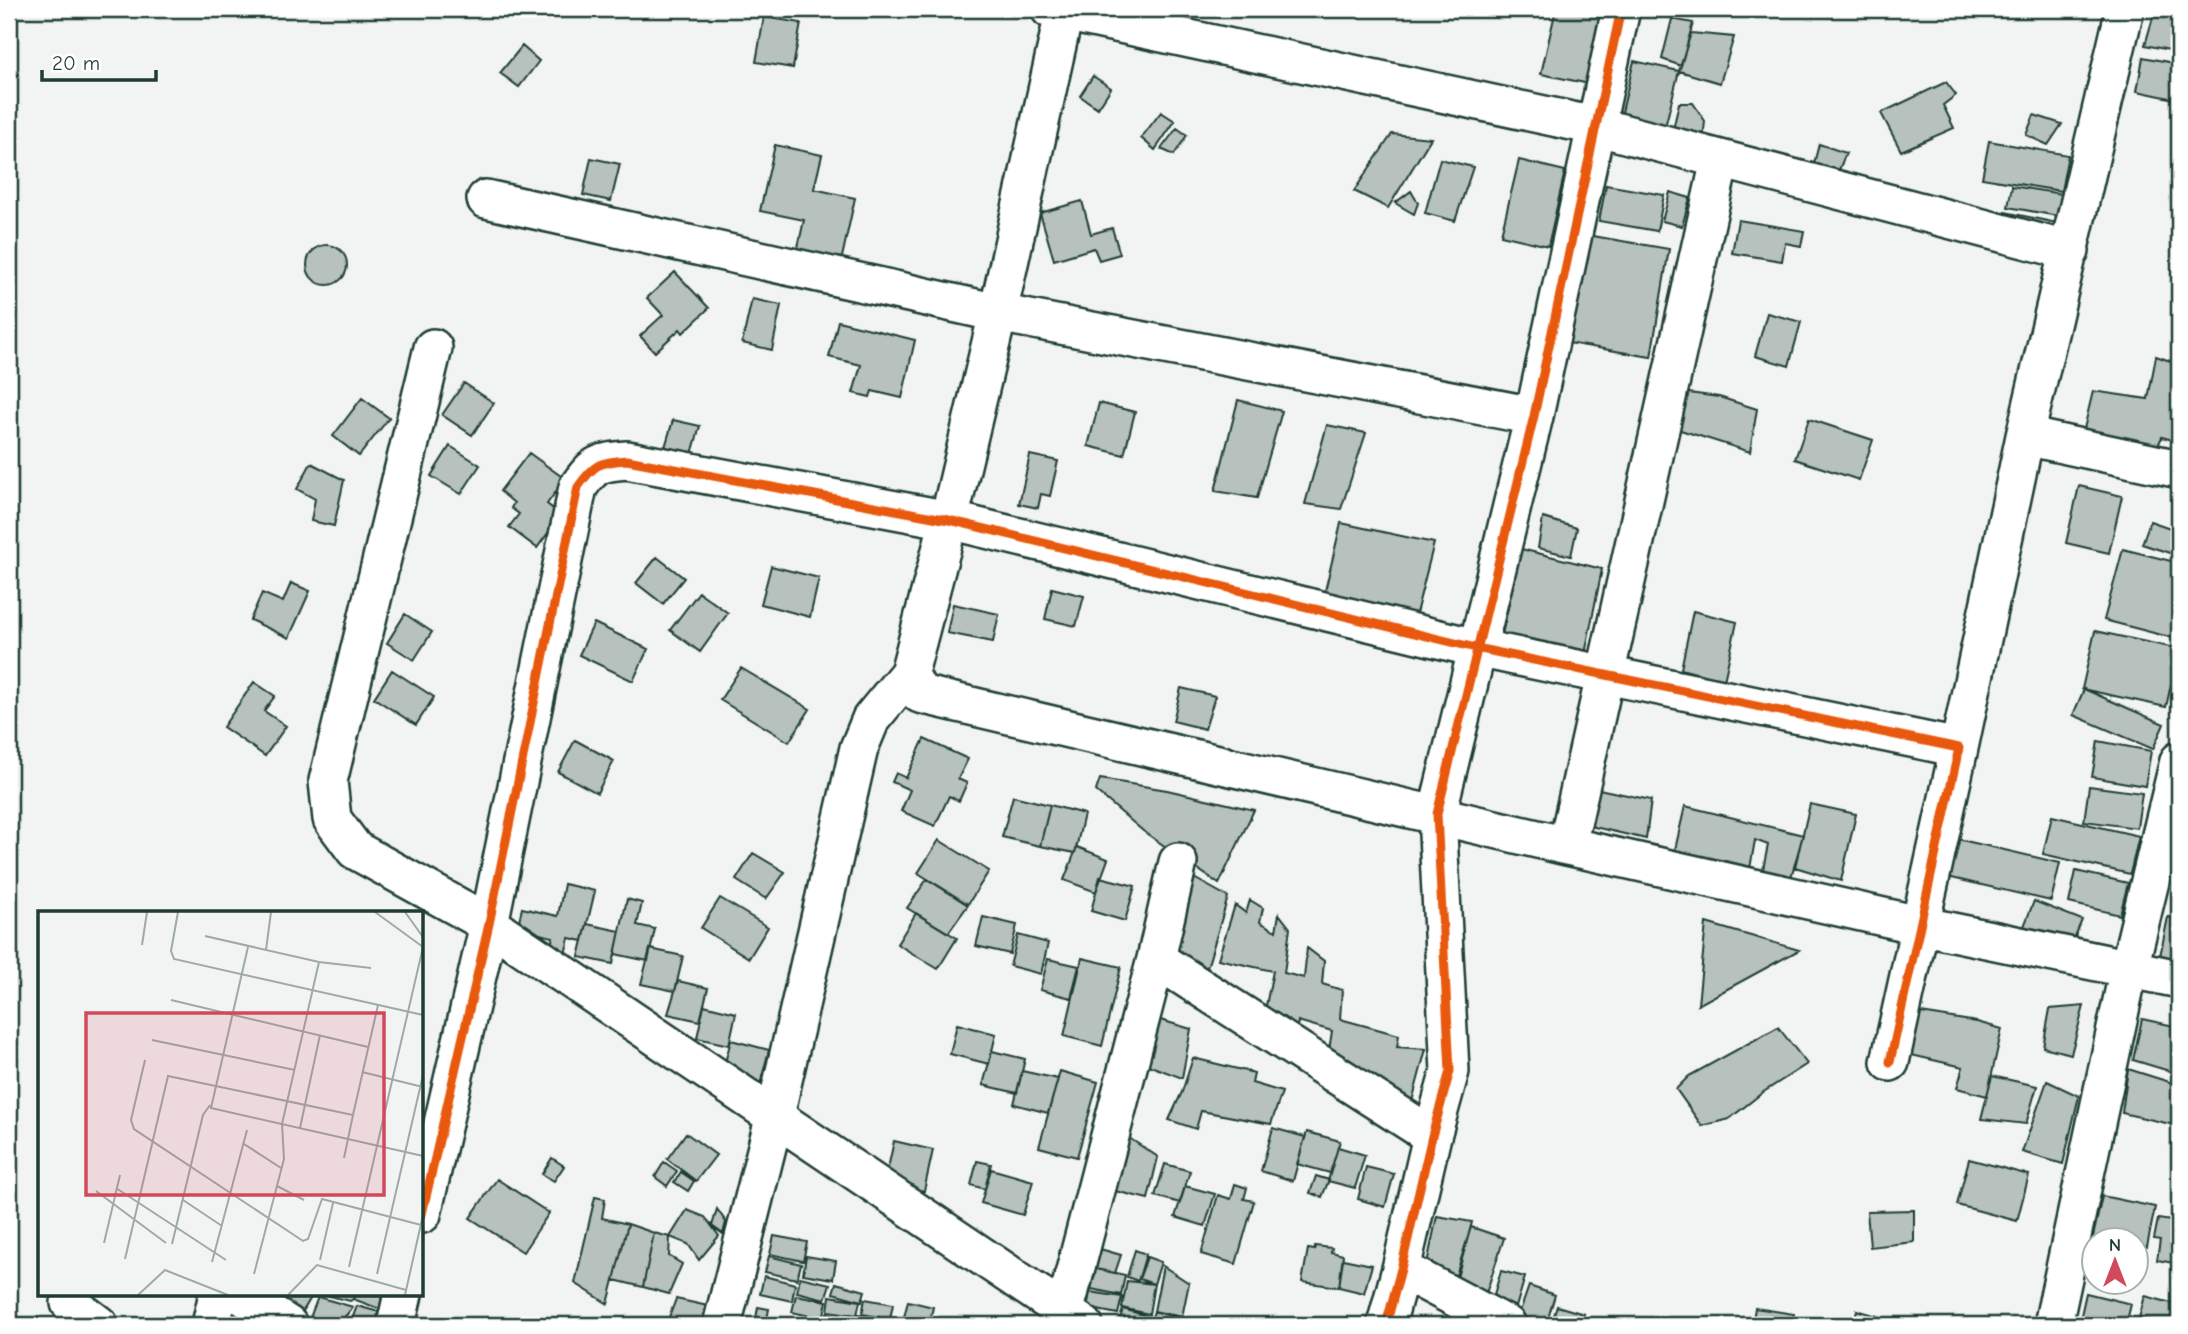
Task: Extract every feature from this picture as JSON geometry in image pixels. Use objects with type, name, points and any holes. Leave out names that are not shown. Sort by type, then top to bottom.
[{"type":"street","points":[[1386,1325],[1450,1071],[1437,814],[1534,416],[1621,9]]},
{"type":"street","points":[[1890,1062],[2025,436],[2125,9]]},
{"type":"street","points":[[722,1325],[775,1115],[859,748],[870,719],[909,673],[949,520],[998,313],[1060,10],[1595,127],[2070,251]]},
{"type":"street","points":[[1567,846],[1720,160]]},
{"type":"street","points":[[486,199],[998,313],[1534,416]]},
{"type":"street","points":[[433,348],[328,781],[332,819],[355,850],[489,924],[775,1115],[1070,1321],[1178,862]]},
{"type":"street","points":[[2025,436],[2179,469]]},
{"type":"street","points":[[424,1205],[489,924],[578,487],[589,472],[604,461],[626,460],[949,520],[1476,648],[1959,748]]},
{"type":"street","points":[[909,673],[920,694],[1567,846],[1919,925],[2179,979]]},
{"type":"street","points":[[2053,1325],[2129,968],[2179,761]]},
{"type":"street","points":[[1156,959],[1432,1136]]},
{"type":"street","points":[[1401,1269],[1507,1325]]},
{"type":"street","points":[[211,1325],[218,1296]]},
{"type":"street","points":[[243,1296],[289,1325]]},
{"type":"street","points":[[396,1325],[403,1296]]},
{"type":"street","points":[[70,1303],[99,1325]]},
{"type":"building","points":[[1556,9],[1606,9],[1585,83],[1541,74]]},
{"type":"building","points":[[2154,14],[2179,20],[2179,52],[2145,45]]},
{"type":"building","points":[[764,17],[801,23],[793,68],[756,62]]},
{"type":"building","points":[[1672,19],[1693,23],[1681,66],[1662,59]]},
{"type":"building","points":[[1691,33],[1734,37],[1720,83],[1679,71]]},
{"type":"building","points":[[522,46],[539,61],[519,87],[500,73]]},
{"type":"building","points":[[2143,57],[2179,64],[2179,100],[2137,91]]},
{"type":"building","points":[[1634,61],[1679,71],[1662,139],[1618,129]]},
{"type":"building","points":[[1093,76],[1111,88],[1098,108],[1080,96]]},
{"type":"building","points":[[1946,82],[1956,95],[1943,105],[1954,128],[1901,151],[1881,113]]},
{"type":"building","points":[[1679,103],[1693,103],[1705,121],[1702,149],[1670,143]]},
{"type":"building","points":[[1161,112],[1175,121],[1155,150],[1141,138]]},
{"type":"building","points":[[2034,115],[2062,124],[2048,145],[2026,135]]},
{"type":"building","points":[[1177,128],[1187,135],[1174,155],[1161,149]]},
{"type":"building","points":[[1392,134],[1431,138],[1388,208],[1354,191]]},
{"type":"building","points":[[1989,141],[2068,155],[2061,191],[1982,178]]},
{"type":"building","points":[[1819,144],[1846,153],[1834,182],[1811,175]]},
{"type":"building","points":[[775,145],[822,155],[814,189],[855,198],[839,271],[795,261],[804,220],[760,211]]},
{"type":"building","points":[[591,158],[620,164],[611,201],[583,195]]},
{"type":"building","points":[[1440,159],[1473,167],[1455,221],[1425,213]]},
{"type":"building","points":[[1519,160],[1565,171],[1548,246],[1501,235]]},
{"type":"building","points":[[1606,185],[1664,195],[1657,231],[1599,221]]},
{"type":"building","points":[[2012,186],[2062,194],[2058,216],[2008,207]]},
{"type":"building","points":[[1411,191],[1418,203],[1414,214],[1395,203]]},
{"type":"building","points":[[1670,192],[1690,198],[1682,226],[1662,221]]},
{"type":"building","points":[[1082,201],[1091,234],[1112,228],[1120,254],[1099,260],[1094,248],[1054,260],[1040,213]]},
{"type":"building","points":[[2005,212],[2057,223],[2053,243],[2000,230]]},
{"type":"building","points":[[1738,220],[1804,231],[1801,246],[1785,243],[1782,261],[1732,253]]},
{"type":"building","points":[[1587,235],[1669,249],[1651,357],[1568,343]]},
{"type":"building","points":[[327,245],[335,246],[341,251],[346,257],[346,273],[341,279],[335,284],[327,285],[319,284],[313,279],[308,273],[307,265],[308,257],[313,251],[319,246]]},
{"type":"building","points":[[2179,256],[2179,283],[2174,282]]},
{"type":"building","points":[[675,272],[709,308],[683,333],[680,329],[655,352],[640,336],[663,315],[647,298]]},
{"type":"building","points":[[752,299],[781,305],[772,350],[742,343]]},
{"type":"building","points":[[1767,313],[1801,322],[1789,366],[1755,356]]},
{"type":"building","points":[[838,321],[915,340],[902,398],[872,391],[870,397],[853,393],[861,365],[829,357]]},
{"type":"building","points":[[2156,356],[2179,364],[2179,442],[2162,437],[2153,456],[2083,433],[2093,391],[2148,399]]},
{"type":"building","points":[[464,383],[494,403],[472,435],[442,415]]},
{"type":"building","points":[[1681,392],[1719,397],[1757,409],[1750,452],[1674,428]]},
{"type":"building","points":[[362,398],[389,418],[359,456],[333,436]]},
{"type":"building","points":[[1238,400],[1282,411],[1257,498],[1215,491]]},
{"type":"building","points":[[1099,403],[1135,412],[1124,455],[1088,446]]},
{"type":"building","points":[[1809,419],[1873,440],[1859,480],[1795,459]]},
{"type":"building","points":[[673,420],[700,426],[692,454],[664,451]]},
{"type":"building","points":[[1327,425],[1366,433],[1341,509],[1305,504]]},
{"type":"building","points":[[450,446],[480,465],[461,494],[431,476]]},
{"type":"building","points":[[529,453],[565,479],[547,504],[561,515],[537,548],[509,527],[519,514],[511,508],[514,503],[500,491]]},
{"type":"building","points":[[1030,455],[1058,461],[1050,496],[1041,494],[1038,508],[1019,504]]},
{"type":"building","points":[[311,463],[344,480],[334,526],[311,521],[315,499],[297,489]]},
{"type":"building","points":[[2079,486],[2122,496],[2109,553],[2066,543]]},
{"type":"building","points":[[1543,518],[1577,528],[1571,556],[1538,548]]},
{"type":"building","points":[[2150,521],[2179,531],[2179,556],[2142,544]]},
{"type":"building","points":[[1341,523],[1434,543],[1412,629],[1321,608]]},
{"type":"building","points":[[1521,549],[1602,569],[1585,654],[1501,639]]},
{"type":"building","points":[[2123,549],[2179,563],[2179,617],[2173,638],[2104,620]]},
{"type":"building","points":[[657,557],[684,578],[663,604],[636,583]]},
{"type":"building","points":[[771,566],[819,578],[810,617],[761,604]]},
{"type":"building","points":[[291,583],[310,591],[289,638],[250,620],[262,593],[283,602]]},
{"type":"building","points":[[1052,588],[1084,596],[1076,626],[1045,619]]},
{"type":"building","points":[[699,592],[728,613],[700,652],[670,630]]},
{"type":"building","points":[[953,604],[999,614],[993,642],[947,633]]},
{"type":"building","points":[[1693,611],[1737,622],[1724,681],[1681,669]]},
{"type":"building","points":[[405,614],[432,632],[414,660],[387,643]]},
{"type":"building","points":[[594,623],[648,649],[633,681],[579,655]]},
{"type":"building","points":[[2095,631],[2179,649],[2166,707],[2082,689]]},
{"type":"building","points":[[741,668],[810,709],[789,742],[720,700]]},
{"type":"building","points":[[392,670],[434,697],[416,725],[374,698]]},
{"type":"building","points":[[254,682],[275,696],[264,711],[286,726],[265,756],[223,727]]},
{"type":"building","points":[[1181,688],[1215,696],[1205,729],[1173,721]]},
{"type":"building","points":[[2084,689],[2164,724],[2153,749],[2073,715]]},
{"type":"building","points":[[924,739],[968,759],[958,779],[967,783],[959,801],[949,796],[935,826],[901,811],[910,790],[892,782],[896,773],[906,778]]},
{"type":"building","points":[[575,740],[614,761],[597,793],[558,772]]},
{"type":"building","points":[[2098,741],[2151,751],[2145,786],[2092,777]]},
{"type":"building","points":[[1100,779],[1167,790],[1254,810],[1219,884],[1143,831],[1096,791]]},
{"type":"building","points":[[2089,786],[2142,793],[2137,828],[2084,821]]},
{"type":"building","points":[[1594,788],[1651,800],[1646,839],[1590,826]]},
{"type":"building","points":[[1013,796],[1050,805],[1040,846],[1002,837]]},
{"type":"building","points":[[1810,804],[1856,814],[1841,881],[1795,867]]},
{"type":"building","points":[[1050,805],[1084,814],[1075,853],[1040,846]]},
{"type":"building","points":[[1685,806],[1803,835],[1788,888],[1760,884],[1768,845],[1755,840],[1748,880],[1674,854]]},
{"type":"building","points":[[2052,816],[2139,836],[2130,874],[2043,854]]},
{"type":"building","points":[[1953,838],[2060,863],[2051,901],[1943,876]]},
{"type":"building","points":[[939,840],[989,871],[968,904],[918,873]]},
{"type":"building","points":[[1077,847],[1108,859],[1096,892],[1064,880]]},
{"type":"building","points":[[753,853],[785,872],[766,899],[736,880]]},
{"type":"building","points":[[2076,871],[2128,883],[2120,915],[2069,903]]},
{"type":"building","points":[[1100,877],[1135,886],[1125,921],[1091,911]]},
{"type":"building","points":[[1194,878],[1228,897],[1207,968],[1171,959]]},
{"type":"building","points":[[927,879],[968,905],[948,933],[907,908]]},
{"type":"building","points":[[564,884],[595,891],[583,941],[569,938],[562,966],[547,962],[553,937],[517,929],[522,908],[558,916]]},
{"type":"building","points":[[720,898],[768,927],[749,958],[701,928]]},
{"type":"building","points":[[627,899],[642,903],[637,925],[655,929],[648,961],[615,954]]},
{"type":"building","points":[[1250,900],[1263,908],[1260,922],[1276,931],[1279,914],[1290,928],[1284,973],[1304,978],[1307,948],[1324,961],[1322,984],[1342,990],[1340,1019],[1399,1035],[1397,1047],[1426,1049],[1410,1109],[1327,1063],[1332,1031],[1298,1021],[1296,1042],[1263,1020],[1273,971],[1218,959],[1235,905],[1246,913]]},
{"type":"building","points":[[2034,901],[2082,920],[2068,953],[2021,934]]},
{"type":"building","points":[[916,913],[957,938],[938,969],[897,944]]},
{"type":"building","points":[[983,917],[1017,925],[1010,954],[976,946]]},
{"type":"building","points":[[2168,917],[2179,919],[2179,970],[2158,966]]},
{"type":"building","points":[[1706,923],[1799,950],[1698,1005]]},
{"type":"building","points":[[587,924],[620,931],[613,964],[579,957]]},
{"type":"building","points":[[1018,935],[1048,943],[1041,974],[1010,966]]},
{"type":"building","points":[[650,949],[683,956],[675,991],[641,984]]},
{"type":"building","points":[[1082,958],[1121,967],[1102,1046],[1064,1036]]},
{"type":"building","points":[[1048,959],[1079,966],[1071,998],[1040,990]]},
{"type":"building","points":[[678,981],[708,988],[700,1021],[668,1014]]},
{"type":"building","points":[[704,1005],[736,1013],[729,1045],[697,1038]]},
{"type":"building","points":[[2084,1006],[2071,1054],[2043,1047],[2050,1009]]},
{"type":"building","points":[[1915,1012],[2002,1029],[1987,1096],[1957,1088],[1963,1067],[1907,1054]]},
{"type":"building","points":[[1157,1019],[1191,1029],[1182,1078],[1145,1064]]},
{"type":"building","points":[[2142,1019],[2179,1027],[2179,1074],[2133,1060]]},
{"type":"building","points":[[957,1024],[996,1034],[989,1064],[950,1054]]},
{"type":"building","points":[[1778,1027],[1807,1064],[1762,1093],[1729,1119],[1702,1126],[1676,1089],[1689,1076]]},
{"type":"building","points":[[731,1040],[769,1050],[760,1085],[722,1074]]},
{"type":"building","points":[[992,1051],[1025,1059],[1017,1093],[983,1085]]},
{"type":"building","points":[[1193,1058],[1254,1073],[1252,1083],[1282,1092],[1271,1124],[1201,1111],[1196,1129],[1169,1120]]},
{"type":"building","points":[[2128,1069],[2179,1085],[2179,1126],[2122,1113]]},
{"type":"building","points":[[1022,1071],[1058,1079],[1048,1113],[1014,1104]]},
{"type":"building","points":[[1060,1071],[1098,1082],[1077,1157],[1039,1147]]},
{"type":"building","points":[[1992,1076],[2037,1086],[2026,1124],[1981,1119]]},
{"type":"building","points":[[2047,1081],[2079,1096],[2063,1164],[2022,1152]]},
{"type":"building","points":[[1273,1128],[1305,1137],[1293,1181],[1261,1171]]},
{"type":"building","points":[[1307,1132],[1340,1141],[1330,1173],[1297,1164]]},
{"type":"building","points":[[686,1133],[716,1155],[696,1181],[667,1159]]},
{"type":"building","points":[[1129,1138],[1158,1157],[1148,1199],[1115,1191]]},
{"type":"building","points":[[894,1141],[933,1150],[924,1191],[885,1182]]},
{"type":"building","points":[[1338,1147],[1365,1155],[1355,1188],[1328,1181]]},
{"type":"building","points":[[552,1158],[564,1166],[554,1181],[542,1174]]},
{"type":"building","points":[[1969,1159],[2029,1175],[2017,1221],[1957,1205]]},
{"type":"building","points":[[977,1161],[991,1164],[985,1189],[971,1185]]},
{"type":"building","points":[[664,1162],[677,1171],[667,1186],[655,1177]]},
{"type":"building","points":[[1165,1164],[1190,1171],[1180,1203],[1155,1196]]},
{"type":"building","points":[[1366,1167],[1394,1174],[1385,1207],[1358,1199]]},
{"type":"building","points":[[991,1169],[1033,1181],[1023,1215],[981,1203]]},
{"type":"building","points":[[681,1172],[694,1181],[688,1191],[674,1182]]},
{"type":"building","points":[[1316,1176],[1329,1180],[1322,1197],[1310,1193]]},
{"type":"building","points":[[497,1179],[549,1213],[523,1252],[470,1218]]},
{"type":"building","points":[[1235,1184],[1247,1188],[1244,1199],[1254,1201],[1236,1264],[1201,1254],[1218,1195],[1231,1199]]},
{"type":"building","points":[[1185,1186],[1215,1194],[1205,1226],[1175,1217]]},
{"type":"building","points":[[2102,1196],[2155,1207],[2150,1232],[2150,1226],[2095,1226]]},
{"type":"building","points":[[595,1197],[605,1199],[602,1218],[628,1224],[608,1304],[575,1283]]},
{"type":"building","points":[[717,1209],[726,1222],[723,1234],[712,1226]]},
{"type":"building","points":[[687,1210],[705,1217],[719,1236],[699,1260],[688,1244],[670,1237]]},
{"type":"building","points":[[1914,1210],[1914,1242],[1870,1247],[1867,1211]]},
{"type":"building","points":[[1437,1216],[1472,1222],[1455,1285],[1424,1278]]},
{"type":"building","points":[[2158,1219],[2179,1222],[2179,1264],[2157,1260],[2160,1240],[2154,1239]]},
{"type":"building","points":[[628,1224],[654,1233],[643,1287],[614,1280]]},
{"type":"building","points":[[1471,1227],[1504,1238],[1477,1321],[1445,1311]]},
{"type":"building","points":[[654,1233],[670,1237],[669,1256],[682,1264],[669,1294],[643,1287]]},
{"type":"building","points":[[774,1236],[807,1242],[803,1261],[770,1254]]},
{"type":"building","points":[[1315,1246],[1332,1248],[1331,1252],[1343,1255],[1339,1287],[1302,1282],[1308,1249],[1315,1250]]},
{"type":"building","points":[[1100,1249],[1121,1255],[1115,1273],[1096,1269]]},
{"type":"building","points":[[1135,1250],[1146,1254],[1138,1281],[1127,1277]]},
{"type":"building","points":[[769,1256],[801,1264],[797,1279],[765,1272]]},
{"type":"building","points":[[806,1256],[836,1261],[833,1279],[803,1274]]},
{"type":"building","points":[[1147,1257],[1161,1262],[1154,1284],[1139,1279]]},
{"type":"building","points":[[1343,1259],[1372,1265],[1364,1293],[1339,1287]]},
{"type":"building","points":[[1163,1266],[1189,1283],[1182,1317],[1154,1311]]},
{"type":"building","points":[[1096,1269],[1125,1275],[1121,1295],[1091,1289]]},
{"type":"building","points":[[1501,1271],[1525,1277],[1516,1307],[1492,1301]]},
{"type":"building","points":[[764,1276],[795,1284],[792,1301],[760,1294]]},
{"type":"building","points":[[800,1277],[830,1284],[825,1299],[797,1292]]},
{"type":"building","points":[[1127,1281],[1154,1284],[1149,1314],[1122,1308]]},
{"type":"building","points":[[836,1283],[865,1291],[862,1301],[833,1293]]},
{"type":"building","points":[[1529,1286],[1555,1295],[1546,1325],[1518,1317]]},
{"type":"building","points":[[1090,1292],[1122,1297],[1118,1314],[1087,1308]]},
{"type":"building","points":[[796,1295],[827,1301],[823,1319],[792,1312]]},
{"type":"building","points":[[285,1296],[312,1296],[303,1311],[279,1306]]},
{"type":"building","points":[[330,1296],[354,1296],[350,1301]]},
{"type":"building","points":[[354,1296],[382,1296],[380,1309],[353,1299]]},
{"type":"building","points":[[830,1296],[860,1301],[857,1315],[828,1311]]},
{"type":"building","points":[[2085,1296],[2098,1296],[2131,1304],[2126,1325],[2079,1324]]},
{"type":"building","points":[[2145,1296],[2179,1305],[2174,1325],[2139,1318]]},
{"type":"building","points":[[318,1297],[353,1307],[338,1325],[308,1323]]},
{"type":"building","points":[[676,1299],[708,1306],[703,1325],[666,1325]]},
{"type":"building","points":[[865,1299],[893,1304],[890,1319],[862,1314]]},
{"type":"building","points":[[908,1301],[933,1307],[929,1325],[902,1325]]},
{"type":"building","points":[[357,1306],[379,1312],[378,1325],[350,1325]]},
{"type":"building","points":[[1557,1306],[1584,1314],[1581,1325],[1551,1325]]},
{"type":"building","points":[[758,1307],[769,1309],[766,1325],[755,1325]]},
{"type":"building","points":[[1755,1308],[1794,1314],[1792,1325],[1752,1325]]},
{"type":"building","points":[[1123,1309],[1150,1317],[1148,1325],[1118,1325]]},
{"type":"building","points":[[1857,1310],[1897,1322],[1896,1325],[1853,1325]]},
{"type":"building","points":[[1154,1311],[1186,1321],[1184,1325],[1150,1325]]},
{"type":"building","points":[[827,1313],[850,1317],[848,1325],[825,1325]]},
{"type":"building","points":[[859,1314],[889,1322],[887,1325],[855,1325]]},
{"type":"cycle path","points":[[1386,1325],[1450,1071],[1437,814],[1534,416],[1621,9]]},
{"type":"cycle path","points":[[424,1205],[489,924],[578,487],[588,473],[603,463],[627,460],[949,520],[1476,648],[1959,748],[1890,1062]]}]
